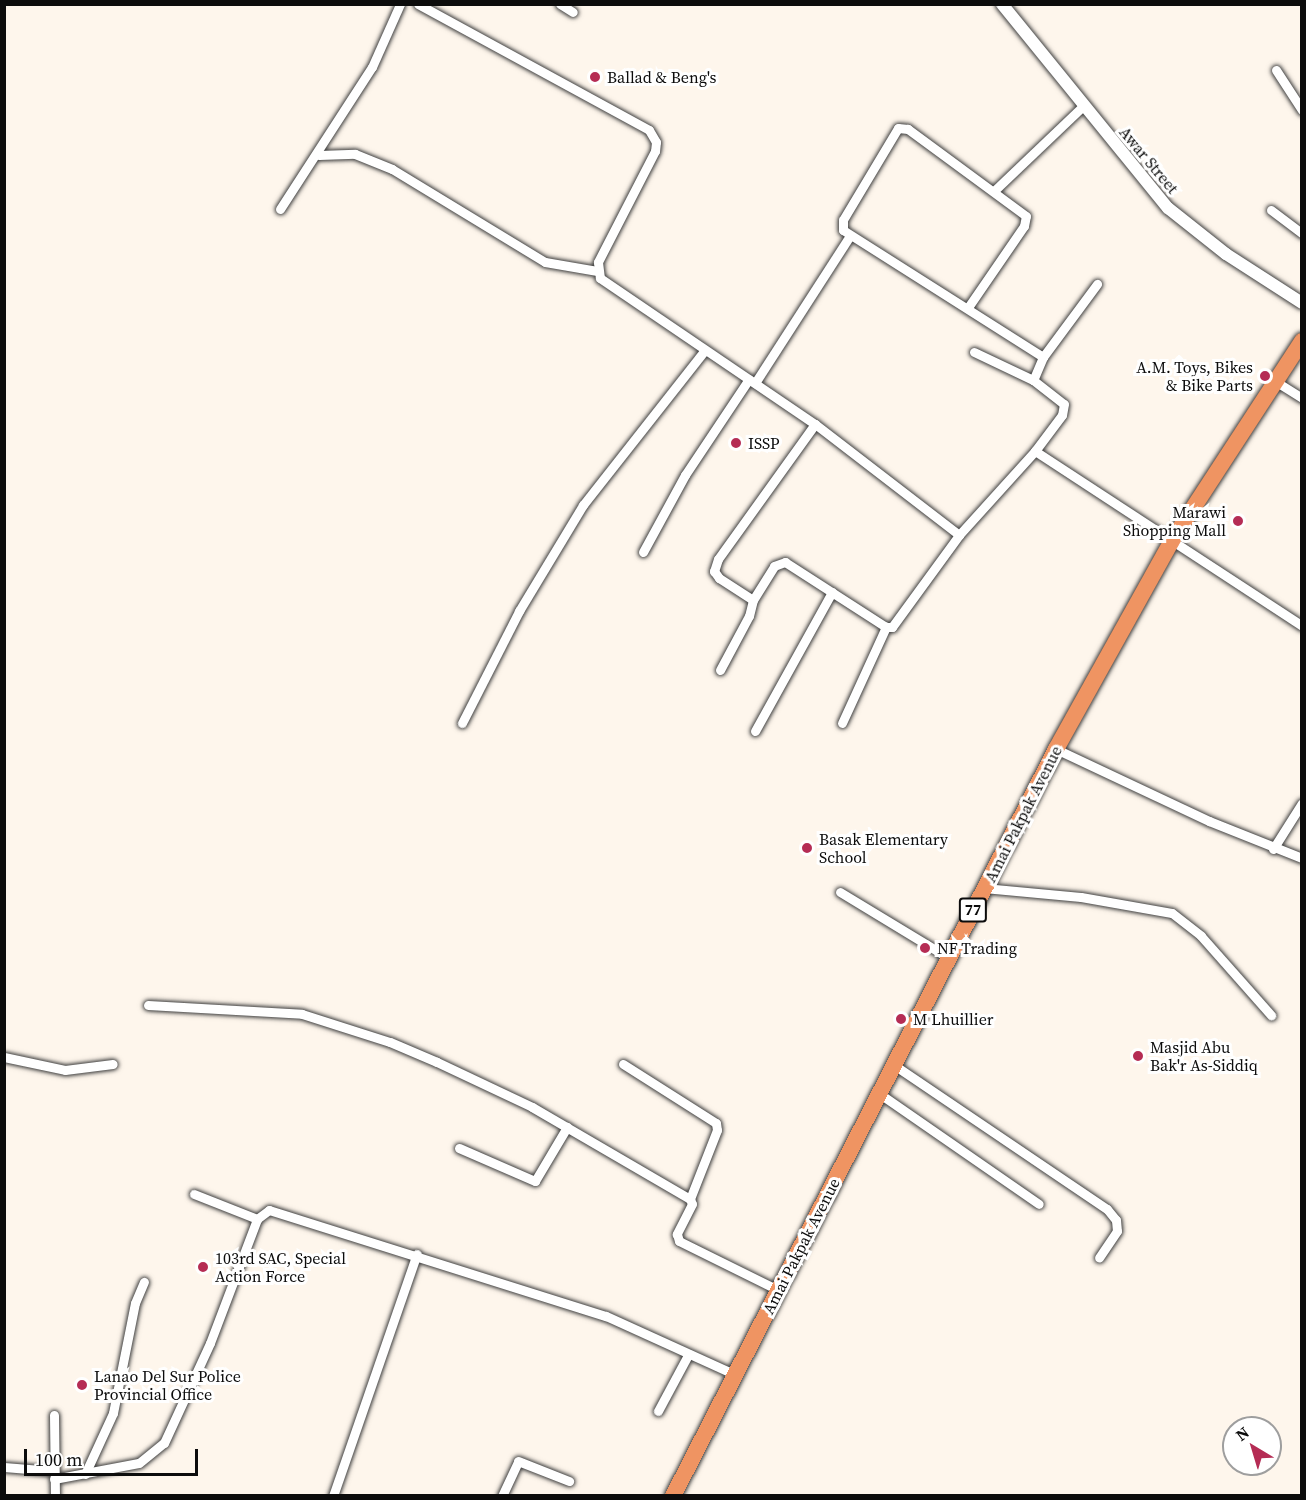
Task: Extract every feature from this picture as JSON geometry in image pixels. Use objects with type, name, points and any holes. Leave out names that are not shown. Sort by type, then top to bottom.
[{"type":"highway","name":"Amai Pakpak Avenue","points":[[673,1496],[1056,749],[1171,542],[1302,341]]},
{"type":"street","points":[[280,209],[319,155],[372,66],[400,4]]},
{"type":"street","points":[[418,4],[654,136],[655,151],[597,271]]},
{"type":"street","points":[[560,4],[573,12]]},
{"type":"street","name":"Awar Street","points":[[1002,4],[1143,180],[1186,226],[1302,303]]},
{"type":"street","points":[[1276,70],[1302,110]]},
{"type":"street","points":[[994,191],[1083,106]]},
{"type":"street","points":[[969,306],[1027,222],[1024,213],[908,129],[898,128],[843,220],[843,230],[849,237],[969,306],[1043,357]]},
{"type":"street","points":[[319,155],[355,154],[392,169],[545,262],[597,271],[606,286],[815,424],[959,535]]},
{"type":"street","points":[[1271,210],[1302,233]]},
{"type":"street","points":[[643,552],[685,476],[849,237]]},
{"type":"street","points":[[1033,380],[1043,357],[1097,284]]},
{"type":"street","points":[[462,723],[519,611],[583,505],[705,350]]},
{"type":"street","points":[[842,723],[886,627],[902,618],[959,535],[1035,451],[1064,409],[1059,397],[1033,380],[974,352]]},
{"type":"street","points":[[1275,381],[1302,398]]},
{"type":"street","points":[[753,600],[719,578],[714,571],[815,424]]},
{"type":"street","points":[[1035,451],[1302,626]]},
{"type":"street","points":[[720,670],[749,616],[753,600],[774,566],[781,562],[886,627]]},
{"type":"street","points":[[755,731],[832,592]]},
{"type":"street","points":[[1056,749],[1273,849],[1302,858]]},
{"type":"street","points":[[1273,849],[1302,803]]},
{"type":"street","points":[[984,888],[1081,897],[1172,913],[1201,936],[1271,1015]]},
{"type":"street","points":[[840,892],[949,958]]},
{"type":"street","points":[[148,1005],[270,1009],[350,1027],[437,1062],[567,1126],[690,1198]]},
{"type":"street","points":[[4,1057],[65,1070],[113,1064]]},
{"type":"street","points":[[622,1064],[716,1123],[717,1130],[690,1198],[692,1204],[677,1234],[679,1241],[778,1290]]},
{"type":"street","points":[[894,1065],[1107,1209],[1116,1220],[1117,1231],[1099,1258]]},
{"type":"street","points":[[880,1094],[1038,1204]]},
{"type":"street","points":[[459,1148],[535,1180],[567,1126]]},
{"type":"street","points":[[194,1194],[257,1218]]},
{"type":"street","points":[[4,1467],[54,1475],[85,1474],[139,1463],[172,1431],[257,1218],[261,1213],[278,1211],[606,1316],[734,1374]]},
{"type":"street","points":[[333,1496],[417,1254]]},
{"type":"street","points":[[85,1474],[113,1413],[135,1303],[144,1282]]},
{"type":"street","points":[[658,1411],[688,1355]]},
{"type":"street","points":[[54,1415],[55,1496]]},
{"type":"street","points":[[502,1496],[518,1461],[569,1481]]},
{"type":"place","name":"Ballad & Beng's","points":[[595,77]]},
{"type":"place","name":"A.M. Toys, Bikes & Bike Parts","points":[[1265,376]]},
{"type":"place","name":"ISSP","points":[[736,443]]},
{"type":"place","name":"Marawi Shopping Mall","points":[[1238,521]]},
{"type":"place","name":"Basak Elementary School","points":[[807,848]]},
{"type":"place","name":"NF Trading","points":[[925,948]]},
{"type":"place","name":"M Lhuillier","points":[[901,1019]]},
{"type":"place","name":"Masjid Abu Bak'r As-Siddiq","points":[[1138,1056]]},
{"type":"place","name":"103rd SAC, Special Action Force","points":[[203,1267]]},
{"type":"place","name":"Lanao Del Sur Police Provincial Office","points":[[82,1385]]}]
